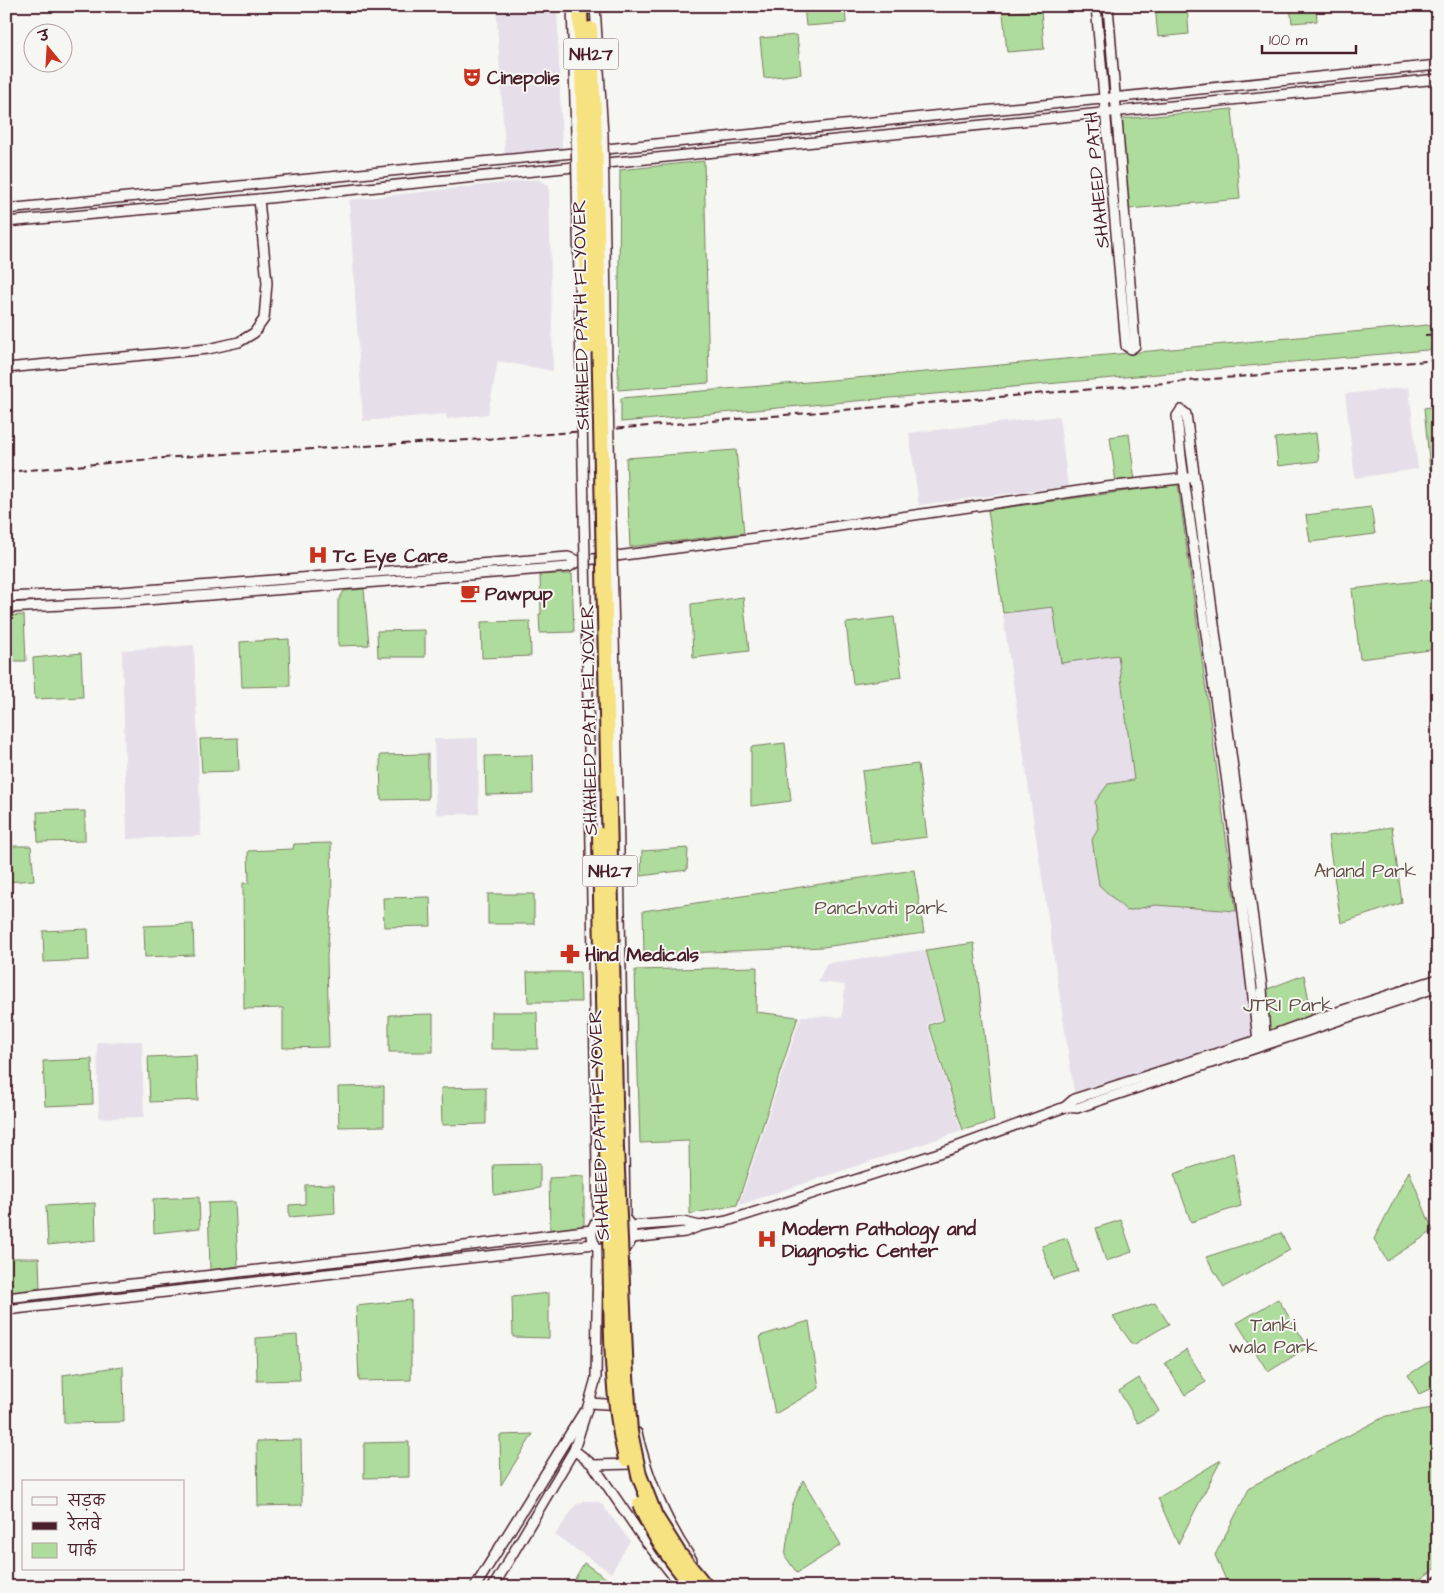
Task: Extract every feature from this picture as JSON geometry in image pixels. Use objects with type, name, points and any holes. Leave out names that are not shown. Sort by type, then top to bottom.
[{"type":"highway","name":"NH27","points":[[580,6],[588,102]]},
{"type":"highway","name":"NH27","points":[[588,102],[589,6]]},
{"type":"highway","name":"SHAHEED PATH FLYOVER","points":[[588,102],[616,1148],[629,1422],[638,1474],[655,1516],[679,1554],[706,1587]]},
{"type":"highway","name":"SHAHEED PATH FLYOVER","points":[[589,135],[605,1086],[614,1362],[620,1432],[630,1478],[647,1522],[670,1559],[693,1587]]},
{"type":"street","points":[[572,6],[589,135],[606,352],[628,1223],[632,1238],[626,1248],[634,1405],[637,1432],[644,1464],[653,1485],[676,1537],[699,1571],[713,1587]]},
{"type":"street","points":[[595,6],[589,135],[590,795],[598,1220]]},
{"type":"street","name":"SHAHEED PATH","points":[[1096,6],[1126,346],[1131,349],[1135,346],[1116,111]]},
{"type":"street","points":[[1108,6],[1116,111]]},
{"type":"street","points":[[6,208],[1105,100],[1438,65]]},
{"type":"street","points":[[6,222],[259,199],[1438,79]]},
{"type":"street","points":[[477,162],[478,177]]},
{"type":"street","points":[[6,368],[208,349],[239,342],[254,333],[264,319],[267,283],[259,199]]},
{"type":"street","points":[[1181,410],[1186,414],[1195,478],[1262,987],[1262,1041],[1184,477],[1177,416],[1181,410]]},
{"type":"street","points":[[6,608],[120,602],[569,567],[578,561],[785,534],[990,503],[1184,477],[1195,478]]},
{"type":"street","points":[[6,597],[120,592],[568,557],[578,561]]},
{"type":"street","points":[[1262,1041],[1310,1021],[1438,979]]},
{"type":"street","points":[[632,1238],[684,1232],[700,1226],[727,1221],[948,1150],[1065,1107],[1077,1108],[1262,1041],[1438,986]]},
{"type":"street","points":[[493,1587],[574,1450],[596,1378],[596,1246],[592,1230],[598,1220],[608,1214],[616,1215],[628,1223],[683,1222],[700,1226]]},
{"type":"street","points":[[6,1298],[392,1255],[592,1230]]},
{"type":"street","points":[[6,1310],[596,1246],[606,1253],[613,1254],[626,1248]]},
{"type":"street","points":[[589,1403],[634,1405]]},
{"type":"street","points":[[475,1587],[589,1403]]},
{"type":"street","points":[[574,1450],[594,1465],[644,1538],[682,1587]]},
{"type":"street","points":[[594,1465],[644,1464]]},
{"type":"shaded area","points":[[496,6],[557,6],[562,149],[505,154]]},
{"type":"shaded area","points":[[538,179],[549,186],[553,371],[498,361],[488,414],[447,419],[446,414],[363,421],[349,200]]},
{"type":"shaded area","points":[[1409,387],[1418,469],[1355,478],[1345,394]]},
{"type":"shaded area","points":[[1059,416],[1068,486],[919,505],[909,433]]},
{"type":"shaded area","points":[[1179,483],[1254,1036],[1074,1092],[987,509]]},
{"type":"shaded area","points":[[194,645],[201,836],[127,839],[122,650]]},
{"type":"shaded area","points":[[478,738],[479,814],[436,814],[434,739]]},
{"type":"shaded area","points":[[925,950],[943,1019],[927,1024],[962,1131],[739,1205],[801,1016],[842,1017],[845,985],[818,982],[827,963]]},
{"type":"shaded area","points":[[142,1041],[144,1117],[99,1118],[97,1042]]},
{"type":"shaded area","points":[[584,1501],[601,1503],[630,1541],[611,1573],[555,1535],[576,1505]]},
{"type":"green space","points":[[804,6],[845,6],[846,23],[806,26]]},
{"type":"green space","points":[[1155,6],[1187,6],[1189,34],[1158,37]]},
{"type":"green space","points":[[1290,6],[1316,6],[1317,21],[1292,23]]},
{"type":"green space","points":[[1041,10],[1044,49],[1007,52],[1003,13]]},
{"type":"green space","points":[[797,35],[801,74],[764,78],[760,38]]},
{"type":"green space","points":[[1232,109],[1240,199],[1129,209],[1121,119]]},
{"type":"green space","points":[[704,161],[709,383],[618,390],[620,170]]},
{"type":"green space","points":[[1438,324],[1438,349],[621,422],[621,398],[937,371]]},
{"type":"green space","points":[[1438,406],[1438,469],[1430,470],[1424,408]]},
{"type":"green space","points":[[1316,433],[1319,461],[1278,466],[1275,438]]},
{"type":"green space","points":[[1129,434],[1135,481],[1116,483],[1110,437]]},
{"type":"green space","points":[[736,450],[744,533],[630,547],[626,458]]},
{"type":"green space","points":[[1178,484],[1236,911],[1155,905],[1127,911],[1099,885],[1092,840],[1098,828],[1095,802],[1108,784],[1134,780],[1118,655],[1061,663],[1053,607],[1003,613],[988,510]]},
{"type":"green space","points":[[1371,507],[1375,534],[1310,542],[1306,515]]},
{"type":"green space","points":[[540,574],[572,574],[574,632],[540,633]]},
{"type":"green space","points":[[1434,579],[1438,612],[1438,649],[1360,659],[1352,589]]},
{"type":"green space","points":[[364,589],[369,645],[338,646],[338,601],[344,591]]},
{"type":"green space","points":[[743,597],[749,651],[693,658],[691,604]]},
{"type":"green space","points":[[24,615],[26,661],[6,661],[6,616]]},
{"type":"green space","points":[[894,617],[902,677],[853,684],[846,623]]},
{"type":"green space","points":[[530,621],[531,656],[482,658],[481,622]]},
{"type":"green space","points":[[425,630],[425,657],[378,657],[377,631]]},
{"type":"green space","points":[[289,639],[290,686],[242,687],[240,642]]},
{"type":"green space","points":[[81,653],[83,697],[35,699],[33,658]]},
{"type":"green space","points":[[238,738],[239,771],[202,772],[200,739]]},
{"type":"green space","points":[[785,743],[791,801],[751,806],[751,747]]},
{"type":"green space","points":[[428,754],[428,799],[381,800],[380,755]]},
{"type":"green space","points":[[532,755],[533,794],[486,795],[485,756]]},
{"type":"green space","points":[[918,764],[927,837],[871,844],[862,771]]},
{"type":"green space","points":[[85,811],[85,841],[38,842],[37,812]]},
{"type":"green space","name":"Anand Park","points":[[1392,827],[1402,903],[1341,923],[1328,836]]},
{"type":"green space","points":[[331,843],[332,896],[327,956],[329,1047],[283,1048],[283,1008],[244,1009],[243,883],[249,883],[248,851],[293,849],[294,844]]},
{"type":"green space","points":[[6,846],[31,846],[34,880],[6,882]]},
{"type":"green space","points":[[688,848],[687,870],[641,876],[642,851]]},
{"type":"green space","name":"Panchvati park","points":[[914,870],[924,933],[823,947],[644,955],[643,911]]},
{"type":"green space","points":[[488,894],[534,894],[534,924],[488,924]]},
{"type":"green space","points":[[430,897],[431,926],[384,927],[383,898]]},
{"type":"green space","points":[[193,924],[194,955],[145,957],[144,926]]},
{"type":"green space","points":[[88,929],[89,960],[44,962],[43,931]]},
{"type":"green space","points":[[974,943],[994,1121],[963,1130],[929,1025],[944,1020],[926,950]]},
{"type":"green space","points":[[757,967],[756,1012],[798,1017],[737,1205],[690,1214],[689,1141],[640,1143],[635,970]]},
{"type":"green space","points":[[527,972],[580,972],[581,1002],[528,1002]]},
{"type":"green space","name":"JTRI Park","points":[[1304,975],[1313,1021],[1271,1035],[1265,990]]},
{"type":"green space","points":[[491,1012],[537,1012],[538,1049],[491,1049]]},
{"type":"green space","points":[[433,1014],[433,1052],[389,1052],[389,1015]]},
{"type":"green space","points":[[196,1055],[198,1100],[150,1102],[148,1057]]},
{"type":"green space","points":[[92,1059],[93,1104],[45,1106],[43,1061]]},
{"type":"green space","points":[[384,1086],[384,1126],[339,1127],[338,1087]]},
{"type":"green space","points":[[486,1087],[486,1124],[442,1125],[441,1088]]},
{"type":"green space","points":[[1233,1153],[1241,1206],[1191,1222],[1174,1174]]},
{"type":"green space","points":[[540,1164],[540,1188],[494,1195],[493,1165]]},
{"type":"green space","points":[[1409,1171],[1433,1231],[1387,1261],[1374,1239]]},
{"type":"green space","points":[[584,1176],[584,1226],[550,1230],[549,1178]]},
{"type":"green space","points":[[334,1184],[335,1213],[289,1217],[289,1205],[305,1204],[305,1185]]},
{"type":"green space","points":[[199,1197],[200,1228],[154,1233],[153,1199]]},
{"type":"green space","points":[[235,1202],[238,1266],[210,1270],[208,1203]]},
{"type":"green space","points":[[95,1203],[96,1240],[48,1245],[46,1206]]},
{"type":"green space","points":[[1121,1220],[1132,1252],[1106,1261],[1096,1228]]},
{"type":"green space","points":[[1281,1233],[1290,1250],[1224,1287],[1206,1257]]},
{"type":"green space","points":[[1067,1238],[1078,1271],[1053,1279],[1042,1246]]},
{"type":"green space","points":[[6,1258],[39,1258],[40,1288],[7,1293]]},
{"type":"green space","points":[[549,1293],[549,1338],[513,1337],[512,1297]]},
{"type":"green space","name":"Tanki wala Park","points":[[1278,1299],[1308,1347],[1268,1372],[1237,1323]]},
{"type":"green space","points":[[411,1300],[411,1380],[359,1381],[356,1306]]},
{"type":"green space","points":[[1155,1303],[1169,1324],[1133,1345],[1113,1317]]},
{"type":"green space","points":[[809,1321],[819,1388],[775,1414],[760,1336]]},
{"type":"green space","points":[[297,1335],[300,1380],[257,1381],[256,1338]]},
{"type":"green space","points":[[1186,1350],[1206,1382],[1185,1395],[1165,1363]]},
{"type":"green space","points":[[1438,1356],[1438,1385],[1419,1394],[1408,1375]]},
{"type":"green space","points":[[123,1366],[124,1422],[64,1423],[63,1375]]},
{"type":"green space","points":[[1139,1378],[1159,1411],[1138,1423],[1119,1391]]},
{"type":"green space","points":[[1438,1407],[1438,1567],[1408,1587],[1229,1587],[1215,1555],[1250,1487],[1386,1416]]},
{"type":"green space","points":[[533,1434],[501,1485],[500,1435]]},
{"type":"green space","points":[[301,1440],[302,1505],[258,1506],[257,1441]]},
{"type":"green space","points":[[409,1442],[409,1477],[364,1478],[364,1443]]},
{"type":"green space","points":[[1221,1460],[1178,1544],[1158,1498]]},
{"type":"green space","points":[[803,1480],[841,1545],[797,1573],[785,1556],[792,1506]]},
{"type":"green space","points":[[584,1563],[607,1579],[602,1587],[570,1587]]},
{"type":"railway","points":[[1425,335],[1438,334]]},
{"type":"railway","points":[[6,472],[175,457],[485,439],[1438,360]]},
{"type":"railway","points":[[1420,1587],[1438,1575]]},
{"type":"place","name":"Cinepolis","points":[[472,77]]},
{"type":"place","name":"Tc Eye Care","points":[[318,555]]},
{"type":"place","name":"Pawpup","points":[[470,593]]},
{"type":"place","name":"Hind Medicals","points":[[570,954]]},
{"type":"place","name":"Modern Pathology and Diagnostic Center","points":[[767,1239]]}]
